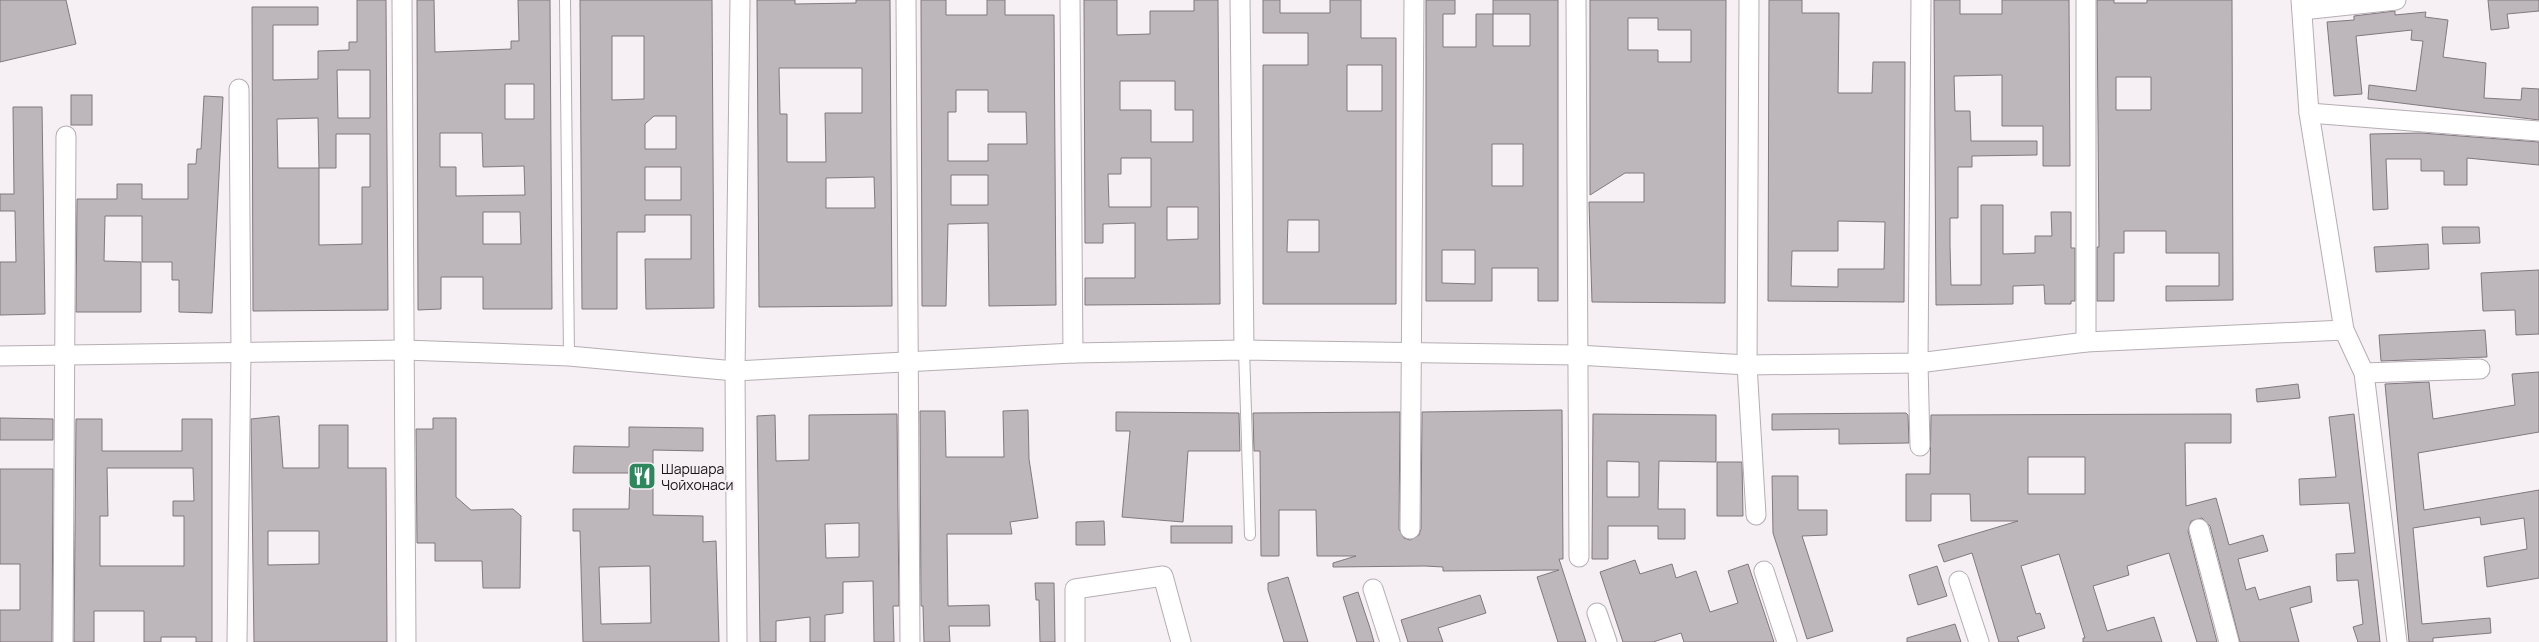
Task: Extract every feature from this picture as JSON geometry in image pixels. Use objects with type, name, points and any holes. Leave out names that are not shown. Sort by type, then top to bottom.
[{"type":"street","points":[[402,0],[406,642]]},
{"type":"street","points":[[737,642],[735,371],[740,0]]},
{"type":"street","points":[[906,0],[910,642]]},
{"type":"street","points":[[1070,0],[1073,353]]},
{"type":"street","points":[[1240,0],[1244,350]]},
{"type":"street","points":[[1410,528],[1413,351],[1414,0]]},
{"type":"street","points":[[1576,0],[1579,557]]},
{"type":"street","points":[[1749,0],[1747,365],[1756,515]]},
{"type":"street","points":[[1920,446],[1918,363],[1921,0]]},
{"type":"street","points":[[2086,0],[2086,342]]},
{"type":"street","points":[[2396,0],[2302,5],[2309,113],[2344,330],[2364,373],[2397,642]]},
{"type":"street","points":[[237,642],[241,352],[239,88]]},
{"type":"street","points":[[2309,113],[2539,131]]},
{"type":"street","points":[[62,642],[66,136]]},
{"type":"street","points":[[0,356],[404,350],[569,356],[735,371],[1073,353],[1244,350],[1413,351],[1577,355],[1747,365],[1918,363],[2086,342],[2344,330]]},
{"type":"street","points":[[2364,373],[2480,369]]},
{"type":"street","points":[[2199,528],[2229,642]]},
{"type":"street","points":[[1764,571],[1787,642]]},
{"type":"street","points":[[1075,642],[1075,589],[1163,576],[1182,642]]},
{"type":"street","points":[[1960,581],[1979,642]]},
{"type":"street","points":[[1373,589],[1390,642]]},
{"type":"street","points":[[1597,613],[1607,642]]},
{"type":"lane","points":[[565,0],[569,356]]},
{"type":"lane","points":[[1244,350],[1250,535]]},
{"type":"building","points":[[0,0],[66,0],[76,44],[0,62]]},
{"type":"building","points":[[357,0],[386,0],[388,310],[253,311],[252,7],[318,7],[318,25],[273,25],[273,80],[318,79],[318,51],[349,50],[349,42],[357,42]],"holes":[[[337,70],[370,70],[370,118],[338,118]],[[318,118],[319,168],[278,168],[277,119]],[[336,134],[370,134],[370,187],[362,187],[362,244],[319,245],[319,168],[336,168]]]},
{"type":"building","points":[[417,0],[434,0],[435,52],[511,49],[511,41],[519,41],[518,0],[550,0],[552,309],[483,309],[483,277],[441,277],[441,309],[418,310]],"holes":[[[505,84],[534,84],[534,119],[505,119]],[[440,133],[482,133],[483,167],[524,166],[525,195],[456,196],[456,167],[440,167]],[[483,212],[520,212],[521,244],[483,244]]]},
{"type":"building","points":[[580,0],[712,0],[714,308],[646,309],[645,259],[691,259],[691,215],[645,215],[645,232],[617,232],[617,309],[582,309]],"holes":[[[612,36],[644,36],[644,99],[612,100]],[[654,116],[676,116],[676,149],[645,149],[645,124]],[[645,167],[681,167],[681,200],[645,200]]]},
{"type":"building","points":[[757,0],[795,0],[795,4],[856,3],[856,0],[890,0],[892,306],[759,307]],"holes":[[[779,68],[862,68],[862,113],[825,113],[826,162],[787,162],[787,114],[780,114]],[[874,177],[875,208],[826,208],[826,178]]]},
{"type":"building","points":[[921,0],[946,0],[946,15],[987,15],[987,0],[1005,0],[1005,15],[1054,15],[1056,305],[989,306],[988,223],[948,224],[946,306],[922,306]],"holes":[[[956,90],[988,90],[988,112],[1026,112],[1027,144],[988,144],[988,161],[948,161],[948,112],[956,112]],[[951,175],[988,175],[988,205],[951,205]]]},
{"type":"building","points":[[1084,0],[1117,0],[1117,35],[1150,34],[1150,11],[1194,11],[1194,0],[1218,0],[1220,304],[1085,305],[1085,278],[1135,278],[1135,223],[1103,224],[1103,243],[1085,243]],"holes":[[[1120,81],[1175,81],[1175,110],[1193,110],[1193,142],[1151,142],[1151,110],[1120,110]],[[1121,158],[1151,158],[1151,207],[1109,207],[1108,174],[1121,174]],[[1167,207],[1198,207],[1198,239],[1167,240]]]},
{"type":"building","points":[[1263,0],[1280,0],[1280,13],[1330,13],[1330,0],[1361,0],[1361,38],[1396,38],[1396,304],[1263,304],[1263,65],[1308,65],[1308,33],[1263,33]],"holes":[[[1347,65],[1382,65],[1382,111],[1347,111]],[[1288,220],[1319,220],[1319,252],[1287,252]]]},
{"type":"building","points":[[1426,0],[1455,0],[1455,14],[1443,14],[1443,47],[1476,47],[1476,14],[1493,14],[1493,0],[1558,0],[1558,301],[1538,301],[1538,268],[1492,268],[1492,301],[1426,301]],"holes":[[[1493,14],[1530,14],[1530,46],[1493,46]],[[1492,144],[1523,144],[1523,186],[1492,186]],[[1442,250],[1475,250],[1475,284],[1442,283]]]},
{"type":"building","points":[[1590,0],[1726,0],[1725,303],[1592,302],[1589,202],[1644,202],[1644,173],[1625,173],[1590,195]],"holes":[[[1628,18],[1658,18],[1658,30],[1691,30],[1691,62],[1658,62],[1658,50],[1628,50]]]},
{"type":"building","points":[[1769,0],[1802,0],[1802,13],[1839,13],[1838,93],[1872,93],[1873,62],[1905,62],[1904,302],[1768,301]],"holes":[[[1838,221],[1885,222],[1884,269],[1838,269],[1838,287],[1791,286],[1792,251],[1838,251]]]},
{"type":"building","points":[[1934,0],[1960,0],[1960,14],[2002,14],[2002,0],[2069,0],[2070,166],[2043,166],[2043,126],[2002,126],[2002,75],[1954,76],[1955,111],[1970,111],[1971,141],[2037,141],[2037,155],[1972,156],[1972,167],[1958,167],[1958,218],[1950,218],[1950,245],[1951,285],[1981,285],[1981,205],[2003,205],[2003,254],[2035,253],[2035,236],[2052,236],[2051,212],[2071,212],[2071,248],[2075,248],[2075,301],[2071,301],[2071,304],[2045,304],[2044,285],[2013,286],[2013,304],[1936,305]]},
{"type":"building","points":[[2097,0],[2114,0],[2114,3],[2147,3],[2147,0],[2232,0],[2233,300],[2166,301],[2166,286],[2219,286],[2219,253],[2166,253],[2166,231],[2124,231],[2124,253],[2114,253],[2114,301],[2097,301],[2097,247],[2099,247]],"holes":[[[2116,77],[2151,77],[2151,110],[2116,110]]]},
{"type":"building","points":[[2488,0],[2539,0],[2539,11],[2507,14],[2509,28],[2491,30]]},
{"type":"building","points":[[2395,11],[2395,15],[2426,12],[2425,17],[2448,20],[2443,57],[2486,63],[2484,98],[2521,100],[2522,88],[2539,89],[2539,120],[2368,99],[2369,85],[2416,91],[2423,41],[2411,40],[2412,30],[2356,36],[2362,94],[2334,96],[2327,22],[2354,20],[2354,16]]},
{"type":"building","points":[[71,95],[92,95],[92,125],[71,125]]},
{"type":"building","points":[[204,96],[223,97],[212,313],[179,312],[179,280],[172,280],[172,262],[142,262],[142,216],[105,216],[104,261],[141,262],[141,312],[76,312],[77,199],[117,199],[117,184],[142,184],[142,199],[188,199],[188,164],[196,164],[197,149],[201,149]]},
{"type":"building","points":[[13,107],[42,107],[45,314],[0,315],[0,262],[16,262],[15,211],[0,211],[0,194],[14,194]]},
{"type":"building","points":[[2421,133],[2539,142],[2539,165],[2467,158],[2467,185],[2444,185],[2444,171],[2421,171],[2421,159],[2386,159],[2388,209],[2373,210],[2370,134]]},
{"type":"building","points":[[2442,227],[2479,227],[2480,243],[2443,244]]},
{"type":"building","points":[[2428,244],[2429,269],[2376,272],[2374,247]]},
{"type":"building","points":[[2539,270],[2539,334],[2516,335],[2515,310],[2483,311],[2481,273]]},
{"type":"building","points":[[2485,330],[2487,357],[2381,361],[2379,335]]},
{"type":"building","points":[[2539,372],[2539,432],[2418,453],[2424,510],[2539,490],[2539,578],[2487,587],[2484,557],[2527,549],[2524,518],[2481,525],[2480,517],[2413,528],[2422,624],[2490,618],[2491,633],[2433,638],[2433,642],[2409,642],[2385,384],[2429,382],[2433,419],[2515,405],[2512,374]]},
{"type":"building","points":[[2298,384],[2300,398],[2257,402],[2256,389]]},
{"type":"building","points":[[1028,410],[1029,459],[1038,518],[1010,522],[1012,534],[947,534],[948,606],[989,605],[990,626],[949,626],[950,642],[924,642],[923,606],[921,606],[920,411],[945,411],[946,457],[1004,457],[1003,411]]},
{"type":"building","points":[[1562,410],[1563,559],[1559,559],[1586,642],[1558,642],[1537,577],[1559,570],[1443,571],[1443,567],[1425,566],[1333,567],[1333,563],[1356,556],[1317,556],[1316,510],[1279,510],[1279,556],[1261,556],[1260,451],[1254,451],[1253,413],[1400,412],[1399,529],[1404,538],[1410,540],[1419,535],[1421,529],[1422,412]]},
{"type":"building","points":[[1116,412],[1239,413],[1240,451],[1188,451],[1183,522],[1122,517],[1130,431],[1116,431]]},
{"type":"building","points":[[1906,413],[1908,415],[1909,443],[1839,444],[1839,429],[1772,430],[1772,414]]},
{"type":"building","points":[[897,414],[899,606],[893,606],[894,642],[874,642],[873,581],[843,582],[843,613],[825,615],[825,642],[810,642],[810,617],[776,621],[776,642],[760,642],[757,416],[775,415],[776,461],[809,460],[809,415]],"holes":[[[859,523],[859,557],[826,558],[825,524]]]},
{"type":"building","points":[[1593,414],[1716,415],[1716,462],[1659,461],[1658,509],[1685,509],[1685,539],[1658,539],[1658,526],[1608,526],[1608,559],[1592,559]],"holes":[[[1607,461],[1639,462],[1639,497],[1607,497]]]},
{"type":"building","points":[[2231,414],[2231,443],[2185,443],[2186,506],[2216,498],[2229,545],[2263,535],[2268,551],[2238,559],[2246,590],[2255,587],[2259,600],[2310,586],[2312,602],[2290,608],[2299,642],[2240,642],[2210,526],[2202,518],[2191,521],[2188,531],[2217,642],[2197,642],[2169,553],[2127,566],[2129,575],[2093,586],[2107,631],[2154,617],[2162,642],[2083,642],[2083,638],[2085,638],[2059,554],[2021,566],[2036,614],[2040,613],[2045,628],[2017,637],[2019,642],[1999,642],[1972,553],[1944,562],[1938,545],[2018,521],[1971,521],[1970,494],[1931,494],[1931,521],[1906,521],[1906,474],[1930,474],[1931,415]],"holes":[[[2028,457],[2085,457],[2085,494],[2028,494]]]},
{"type":"building","points":[[2354,414],[2380,642],[2358,642],[2353,627],[2363,624],[2358,580],[2337,581],[2336,554],[2355,553],[2349,503],[2300,505],[2299,479],[2336,477],[2329,417]]},
{"type":"building","points":[[279,416],[283,468],[319,468],[319,425],[348,425],[348,468],[386,468],[387,642],[254,642],[251,419]],"holes":[[[268,531],[319,531],[319,564],[268,565]]]},
{"type":"building","points":[[0,418],[53,419],[53,440],[0,440]]},
{"type":"building","points":[[433,418],[456,418],[456,497],[471,510],[513,509],[521,516],[520,588],[483,588],[482,561],[435,561],[435,543],[417,543],[416,429],[433,429]]},
{"type":"building","points":[[76,419],[102,419],[102,451],[182,451],[182,419],[212,419],[212,642],[196,642],[196,637],[161,637],[161,642],[144,642],[144,611],[94,611],[94,642],[74,642]],"holes":[[[107,468],[193,468],[194,501],[173,501],[173,516],[184,516],[184,566],[100,566],[100,516],[108,516]]]},
{"type":"building","points":[[629,427],[703,428],[703,451],[653,450],[653,515],[703,516],[703,542],[716,541],[719,642],[583,642],[580,531],[573,531],[573,509],[629,509],[630,473],[573,473],[574,446],[629,447]],"holes":[[[650,566],[651,623],[601,624],[599,567]]]},
{"type":"building","points":[[1717,462],[1742,462],[1743,516],[1717,516]]},
{"type":"building","points":[[0,469],[53,469],[52,642],[0,642],[0,610],[20,610],[20,564],[0,564]]},
{"type":"building","points":[[1772,476],[1798,476],[1798,510],[1827,510],[1827,535],[1802,536],[1833,631],[1807,639],[1773,533]]},
{"type":"building","points":[[1104,521],[1105,545],[1076,545],[1076,522]]},
{"type":"building","points":[[1171,526],[1232,526],[1232,543],[1171,543]]},
{"type":"building","points":[[1635,560],[1640,574],[1672,564],[1676,578],[1696,571],[1710,612],[1738,603],[1728,571],[1748,564],[1774,642],[1684,642],[1681,633],[1653,642],[1623,642],[1600,572]]},
{"type":"building","points":[[1937,566],[1947,596],[1918,605],[1909,575]]},
{"type":"building","points":[[1288,577],[1308,642],[1284,642],[1268,590],[1268,583]]},
{"type":"building","points":[[1035,583],[1054,583],[1055,642],[1040,642],[1039,600],[1036,600]]},
{"type":"building","points":[[1358,592],[1374,642],[1357,642],[1343,597]]},
{"type":"building","points":[[1480,595],[1486,613],[1438,628],[1443,642],[1408,642],[1401,620]]},
{"type":"building","points":[[1955,624],[1961,642],[1907,642],[1907,638]]},
{"type":"place","name":"Шаршара Чойхонаси","points":[[642,476]]}]
